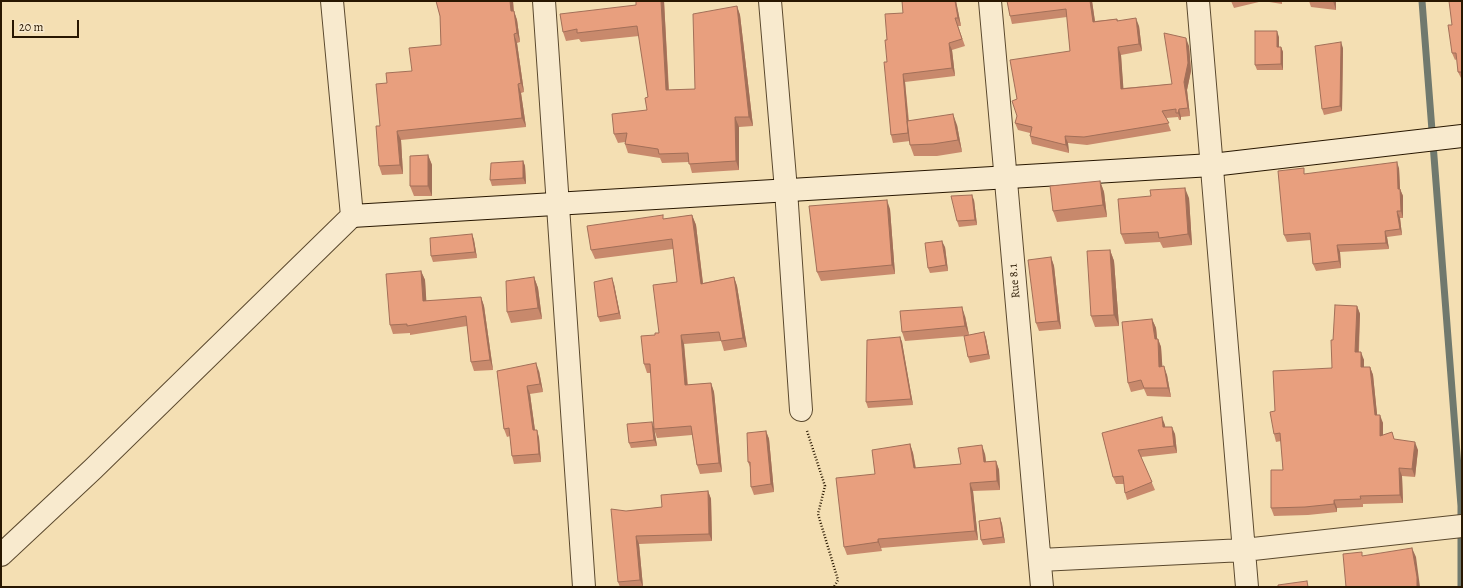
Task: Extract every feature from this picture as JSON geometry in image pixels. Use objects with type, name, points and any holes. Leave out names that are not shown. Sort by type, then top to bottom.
[{"type":"street","points":[[332,1],[352,216]]},
{"type":"street","points":[[544,1],[584,587]]},
{"type":"street","points":[[770,1],[786,190],[801,410]]},
{"type":"street","name":"Rue 8.1","points":[[990,1],[1042,587]]},
{"type":"street","points":[[1198,1],[1247,587]]},
{"type":"street","points":[[1,555],[93,470],[352,216],[1212,165],[1462,136]]},
{"type":"street","points":[[1040,560],[1244,550],[1462,526]]},
{"type":"path","points":[[801,410],[825,486],[818,514],[838,580],[834,587]]},
{"type":"building","points":[[436,1],[510,1],[511,11],[514,11],[517,33],[514,34],[521,83],[518,84],[522,118],[397,131],[400,165],[379,166],[376,126],[380,126],[376,84],[387,83],[386,73],[412,71],[409,48],[441,45],[440,16]]},
{"type":"building","points":[[636,1],[661,1],[666,90],[695,89],[693,14],[737,6],[749,117],[735,117],[736,161],[689,164],[688,153],[659,154],[658,149],[625,144],[627,133],[614,134],[612,114],[647,110],[645,98],[648,97],[637,26],[577,33],[577,29],[563,32],[560,14],[636,5]]},
{"type":"building","points":[[902,1],[955,1],[958,18],[955,18],[962,39],[949,43],[952,68],[903,74],[908,133],[891,135],[884,62],[887,62],[885,14],[903,13]]},
{"type":"building","points":[[1007,1],[1090,1],[1093,22],[1117,19],[1117,21],[1136,18],[1139,44],[1118,47],[1121,89],[1172,84],[1164,33],[1186,38],[1188,63],[1184,82],[1188,108],[1179,109],[1178,113],[1176,113],[1176,109],[1162,111],[1169,123],[1084,137],[1065,136],[1066,145],[1030,136],[1032,127],[1015,123],[1017,116],[1012,101],[1017,99],[1010,60],[1070,51],[1066,9],[1010,16]]},
{"type":"building","points":[[1449,1],[1462,1],[1462,72],[1458,72],[1456,53],[1452,53],[1448,25],[1452,25]]},
{"type":"building","points":[[1255,31],[1277,31],[1277,47],[1281,47],[1281,64],[1255,65]]},
{"type":"building","points":[[1341,42],[1340,106],[1322,109],[1315,46]]},
{"type":"building","points":[[953,114],[958,140],[933,144],[910,145],[907,121]]},
{"type":"building","points":[[428,155],[428,186],[410,186],[410,156]]},
{"type":"building","points":[[523,161],[523,178],[490,180],[491,163]]},
{"type":"building","points":[[1397,162],[1398,189],[1400,189],[1401,211],[1397,211],[1400,229],[1385,231],[1386,243],[1337,245],[1339,261],[1313,264],[1310,233],[1284,235],[1278,171],[1304,168],[1304,174]]},
{"type":"building","points":[[1100,181],[1103,205],[1053,211],[1050,186]]},
{"type":"building","points":[[1185,188],[1188,234],[1159,238],[1158,232],[1121,234],[1118,199],[1151,196],[1150,190]]},
{"type":"building","points":[[972,195],[975,220],[957,221],[951,196]]},
{"type":"building","points":[[887,200],[892,265],[817,272],[809,206]]},
{"type":"building","points":[[663,215],[663,219],[692,215],[701,284],[734,277],[743,338],[721,341],[719,332],[681,335],[685,385],[711,383],[719,463],[697,465],[691,426],[654,429],[650,364],[644,364],[641,336],[655,335],[655,333],[659,333],[653,285],[677,282],[672,239],[591,250],[587,226]]},
{"type":"building","points":[[472,234],[475,252],[431,256],[430,238]]},
{"type":"building","points":[[942,241],[946,265],[928,268],[925,243]]},
{"type":"building","points":[[1110,250],[1114,315],[1091,316],[1087,251]]},
{"type":"building","points":[[1051,257],[1058,321],[1036,323],[1028,260]]},
{"type":"building","points":[[421,271],[423,301],[481,297],[490,360],[471,362],[466,316],[407,326],[407,324],[390,325],[386,274]]},
{"type":"building","points":[[534,277],[538,308],[507,312],[506,281]]},
{"type":"building","points":[[612,278],[619,313],[598,317],[594,282]]},
{"type":"building","points":[[1335,305],[1357,306],[1355,352],[1361,352],[1361,367],[1370,367],[1375,415],[1380,415],[1380,436],[1392,432],[1394,439],[1415,442],[1412,469],[1399,468],[1400,495],[1360,496],[1361,499],[1334,500],[1334,504],[1271,508],[1271,470],[1283,470],[1280,433],[1274,434],[1270,412],[1275,411],[1273,371],[1332,368],[1331,340],[1333,340]]},
{"type":"building","points":[[962,307],[965,326],[902,332],[900,311]]},
{"type":"building","points":[[1152,319],[1155,339],[1158,339],[1159,367],[1164,366],[1168,388],[1144,388],[1141,380],[1128,383],[1122,322]]},
{"type":"building","points":[[984,332],[988,354],[968,357],[964,336]]},
{"type":"building","points":[[900,337],[911,399],[866,402],[867,340]]},
{"type":"building","points":[[536,363],[540,384],[527,386],[533,430],[537,430],[539,454],[512,456],[509,428],[504,429],[497,371]]},
{"type":"building","points":[[1162,417],[1163,427],[1172,427],[1174,446],[1138,450],[1152,482],[1125,493],[1123,476],[1113,477],[1102,433]]},
{"type":"building","points":[[652,422],[654,440],[629,443],[627,424]]},
{"type":"building","points":[[766,431],[771,484],[751,487],[747,433]]},
{"type":"building","points":[[910,444],[914,468],[961,464],[958,448],[982,445],[984,462],[996,461],[997,481],[970,483],[975,531],[878,539],[878,542],[844,547],[836,478],[875,474],[872,450]]},
{"type":"building","points":[[708,491],[709,534],[636,536],[640,580],[618,582],[611,509],[626,511],[662,507],[661,495]]},
{"type":"building","points":[[1000,518],[1003,537],[981,540],[979,521]]},
{"type":"building","points":[[1412,548],[1417,577],[1417,587],[1346,587],[1343,554],[1362,552],[1362,556]]},
{"type":"building","points":[[1307,581],[1308,587],[1278,587],[1278,585]]},
{"type":"waterway","points":[[1422,1],[1461,506],[1461,587]]}]
